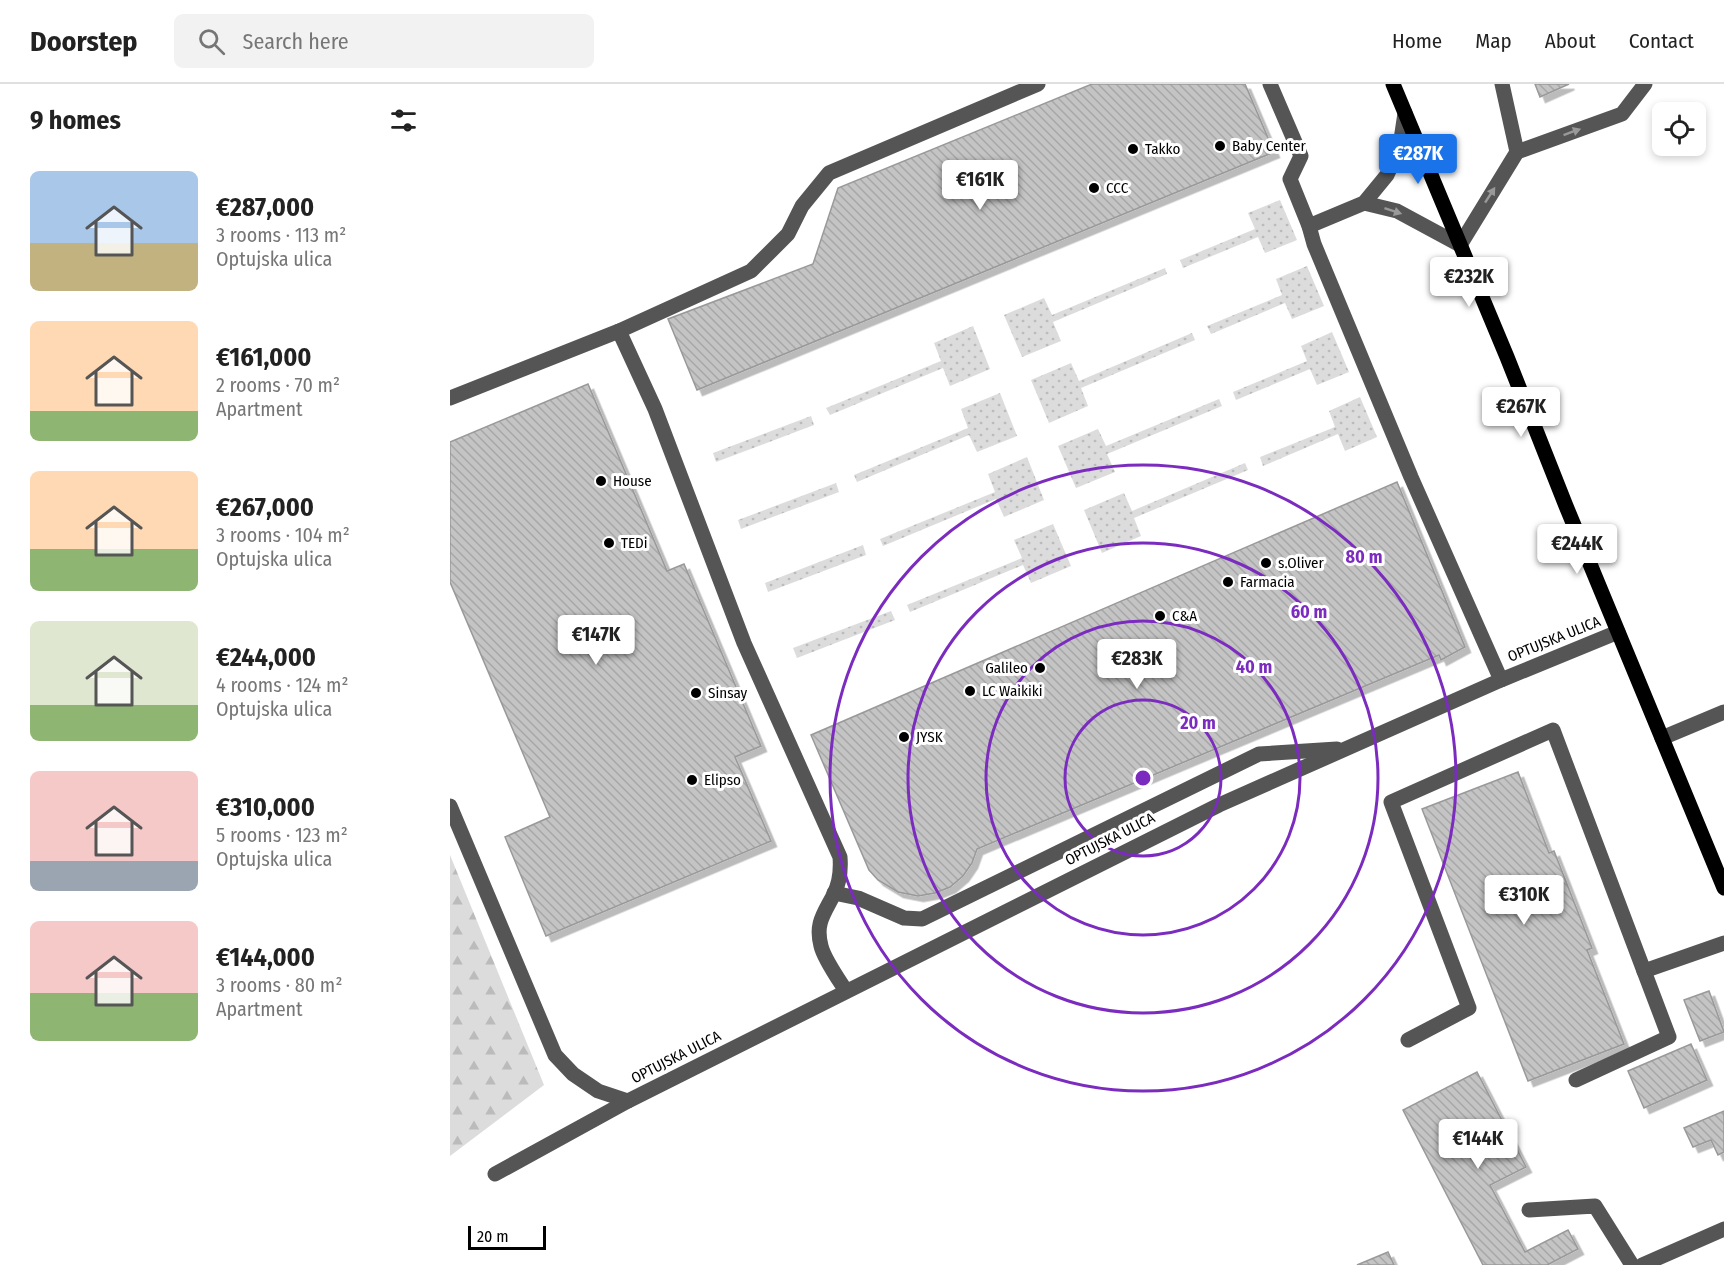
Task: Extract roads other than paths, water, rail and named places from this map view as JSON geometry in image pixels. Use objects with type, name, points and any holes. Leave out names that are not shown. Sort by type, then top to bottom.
[{"type":"main road","name":"OPTUJSKA ULICA","points":[[1393,84],[1724,888]]},
{"type":"street","points":[[450,398],[619,331],[751,271],[788,234],[802,206],[829,173],[1038,84]]},
{"type":"street","points":[[1270,84],[1301,156],[1290,179],[1314,244],[1407,469],[1501,680]]},
{"type":"street","points":[[1502,84],[1517,152]]},
{"type":"street","points":[[1364,203],[1397,211],[1460,245],[1517,152],[1622,114],[1645,84]]},
{"type":"street","points":[[1309,226],[1364,203],[1387,175],[1400,146],[1405,113]]},
{"type":"street","points":[[619,331],[655,409],[744,643],[840,858],[841,872],[818,926],[821,948],[846,991]]},
{"type":"street","name":"OPTUJSKA ULICA","points":[[495,1174],[628,1101],[1219,805],[1501,680],[1618,632]]},
{"type":"street","points":[[1662,738],[1724,712]]},
{"type":"street","points":[[1408,1041],[1469,1008],[1391,802],[1553,730],[1669,1037],[1576,1080]]},
{"type":"street","points":[[834,893],[858,898],[904,918],[922,919],[1259,754],[1347,748]]},
{"type":"street","points":[[450,806],[555,1055],[573,1074],[598,1091],[628,1101]]},
{"type":"street","points":[[1644,971],[1724,943]]},
{"type":"street","points":[[1529,1210],[1595,1206],[1632,1265]]},
{"type":"street","points":[[1642,1265],[1724,1229]]},
{"type":"place","name":"Baby Center","points":[[1220,146]]},
{"type":"place","name":"Takko","points":[[1133,149]]},
{"type":"place","name":"CCC","points":[[1094,188]]},
{"type":"place","name":"House","points":[[601,481]]},
{"type":"place","name":"TEDi","points":[[609,543]]},
{"type":"place","name":"s.Oliver","points":[[1266,563]]},
{"type":"place","name":"Farmacia","points":[[1228,582]]},
{"type":"place","name":"C&A","points":[[1160,616]]},
{"type":"place","name":"Galileo","points":[[1040,668]]},
{"type":"place","name":"LC Waikiki","points":[[970,691]]},
{"type":"place","name":"Sinsay","points":[[696,693]]},
{"type":"place","name":"JYSK","points":[[904,737]]},
{"type":"place","name":"Elipso","points":[[692,780]]}]
